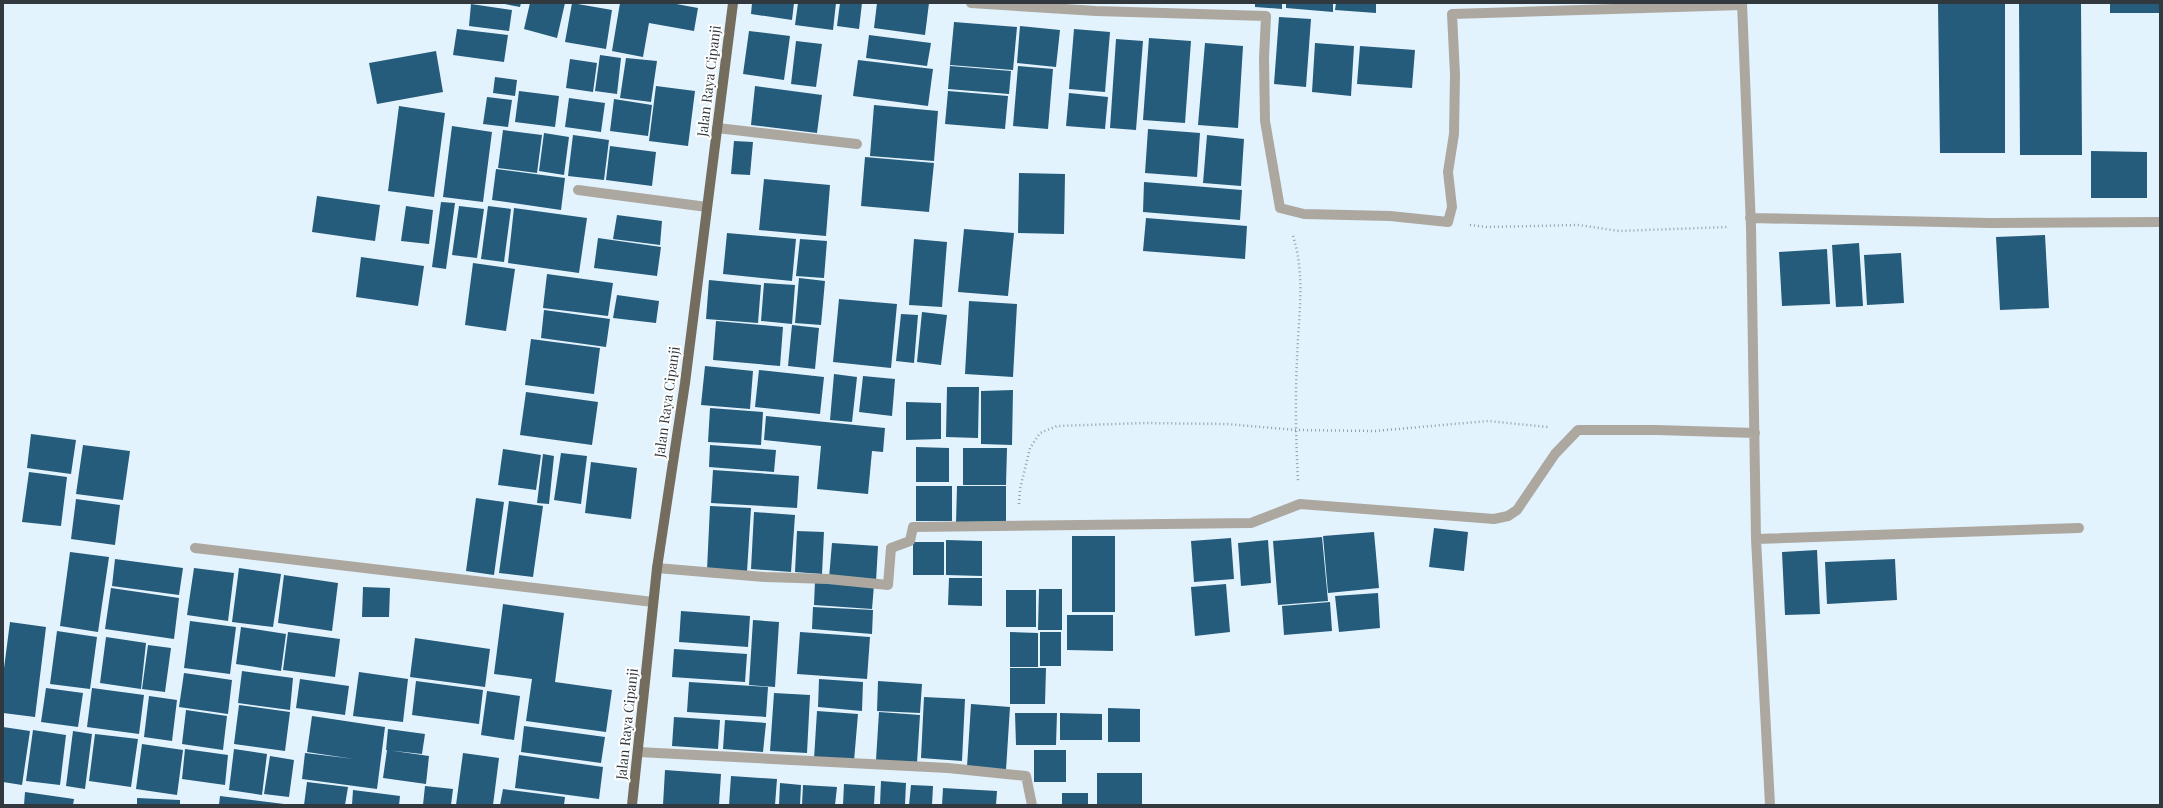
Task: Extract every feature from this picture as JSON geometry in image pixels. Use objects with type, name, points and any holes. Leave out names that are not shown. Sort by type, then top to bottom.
[{"type":"main road","name":"Jalan Raya Cipanji","points":[[632,805],[657,568],[685,383],[733,3]]},
{"type":"street","points":[[971,3],[1096,11],[1266,16],[1264,58],[1265,121],[1280,208],[1304,214],[1390,216],[1448,222],[1452,208],[1448,172],[1455,120],[1455,75],[1452,14],[1742,4],[1750,223],[1756,539],[1770,805]]},
{"type":"street","points":[[717,128],[857,144]]},
{"type":"street","points":[[578,190],[707,207]]},
{"type":"street","points":[[1750,223],[2160,222]]},
{"type":"street","points":[[657,568],[765,577],[828,578],[888,585],[891,548],[910,541],[913,526],[1017,527],[1251,523],[1300,504],[1494,518],[1508,516],[1516,510],[1555,454],[1578,430],[1657,430],[1755,434]]},
{"type":"street","points":[[1756,539],[2079,528]]},
{"type":"street","points":[[195,548],[654,602]]},
{"type":"street","points":[[638,752],[940,768],[1026,776],[1032,805]]},
{"type":"path","points":[[1280,208],[1293,237],[1301,289],[1297,360],[1296,430],[1300,504]]},
{"type":"path","points":[[1448,222],[1487,227],[1579,225],[1619,231],[1750,223]]},
{"type":"path","points":[[1017,527],[1020,489],[1030,448],[1040,433],[1057,426],[1144,423],[1227,424],[1296,430],[1375,431],[1488,421],[1578,430]]},
{"type":"building","points":[[499,3],[521,3],[520,7]]},
{"type":"building","points":[[530,3],[565,3],[557,38],[524,29]]},
{"type":"building","points":[[572,3],[612,10],[606,49],[565,42]]},
{"type":"building","points":[[620,3],[671,3],[698,8],[694,31],[649,23],[643,57],[612,51]]},
{"type":"building","points":[[752,3],[794,3],[792,20],[751,14]]},
{"type":"building","points":[[798,3],[836,3],[833,30],[795,25]]},
{"type":"building","points":[[840,3],[862,3],[859,29],[837,26]]},
{"type":"building","points":[[877,3],[929,3],[925,35],[874,28]]},
{"type":"building","points":[[1255,3],[1282,3],[1282,9],[1255,7]]},
{"type":"building","points":[[1286,3],[1333,3],[1333,12],[1286,8]]},
{"type":"building","points":[[1336,3],[1376,3],[1376,13],[1335,10]]},
{"type":"building","points":[[1938,3],[2005,3],[2005,153],[1940,153]]},
{"type":"building","points":[[2019,3],[2081,3],[2082,155],[2020,155]]},
{"type":"building","points":[[2110,3],[2160,3],[2160,13],[2110,13]]},
{"type":"building","points":[[471,4],[512,10],[509,31],[469,26]]},
{"type":"building","points":[[1279,17],[1311,19],[1306,87],[1274,84]]},
{"type":"building","points":[[954,22],[1017,27],[1013,70],[950,65]]},
{"type":"building","points":[[1020,26],[1060,30],[1056,67],[1017,63]]},
{"type":"building","points":[[457,29],[508,35],[504,62],[453,55]]},
{"type":"building","points":[[1074,29],[1110,32],[1105,92],[1069,89]]},
{"type":"building","points":[[749,31],[790,36],[784,80],[743,74]]},
{"type":"building","points":[[869,35],[931,43],[927,66],[866,58]]},
{"type":"building","points":[[1149,38],[1191,41],[1185,123],[1143,120]]},
{"type":"building","points":[[1116,39],[1143,41],[1136,130],[1110,128]]},
{"type":"building","points":[[796,41],[822,44],[816,87],[791,84]]},
{"type":"building","points":[[1205,43],[1243,46],[1238,128],[1198,125]]},
{"type":"building","points":[[1315,43],[1354,46],[1351,96],[1312,92]]},
{"type":"building","points":[[1360,46],[1415,50],[1412,88],[1357,84]]},
{"type":"building","points":[[436,51],[443,92],[377,104],[369,63]]},
{"type":"building","points":[[600,55],[621,58],[617,94],[595,91]]},
{"type":"building","points":[[626,58],[657,61],[651,102],[620,98]]},
{"type":"building","points":[[570,59],[597,63],[593,92],[566,88]]},
{"type":"building","points":[[858,60],[933,69],[928,106],[853,96]]},
{"type":"building","points":[[950,66],[1011,71],[1009,94],[948,89]]},
{"type":"building","points":[[1018,66],[1053,69],[1048,129],[1013,126]]},
{"type":"building","points":[[495,77],[517,80],[515,96],[493,93]]},
{"type":"building","points":[[656,86],[695,91],[688,146],[649,141]]},
{"type":"building","points":[[755,86],[822,95],[817,133],[751,125]]},
{"type":"building","points":[[519,91],[559,96],[555,127],[515,122]]},
{"type":"building","points":[[948,91],[1008,96],[1005,129],[945,124]]},
{"type":"building","points":[[1069,93],[1108,97],[1105,129],[1066,126]]},
{"type":"building","points":[[487,97],[512,100],[508,127],[483,124]]},
{"type":"building","points":[[569,98],[605,103],[601,132],[565,127]]},
{"type":"building","points":[[614,99],[652,105],[648,136],[610,131]]},
{"type":"building","points":[[874,105],[938,111],[934,161],[870,156]]},
{"type":"building","points":[[399,106],[445,113],[434,197],[388,191]]},
{"type":"building","points":[[452,126],[492,132],[483,202],[443,197]]},
{"type":"building","points":[[1148,129],[1200,133],[1197,177],[1145,173]]},
{"type":"building","points":[[503,130],[542,135],[537,173],[498,168]]},
{"type":"building","points":[[544,133],[569,137],[564,175],[539,171]]},
{"type":"building","points":[[573,135],[609,140],[604,180],[568,176]]},
{"type":"building","points":[[1207,135],[1244,139],[1241,186],[1203,183]]},
{"type":"building","points":[[734,141],[753,142],[750,175],[731,174]]},
{"type":"building","points":[[610,146],[656,152],[652,186],[606,180]]},
{"type":"building","points":[[2091,151],[2147,152],[2147,198],[2091,198]]},
{"type":"building","points":[[865,157],[934,163],[929,212],[861,206]]},
{"type":"building","points":[[496,169],[565,178],[561,210],[492,200]]},
{"type":"building","points":[[1019,173],[1065,174],[1064,234],[1018,233]]},
{"type":"building","points":[[764,179],[830,185],[826,236],[759,230]]},
{"type":"building","points":[[1144,182],[1242,190],[1240,220],[1143,212]]},
{"type":"building","points":[[317,196],[380,205],[375,241],[312,232]]},
{"type":"building","points":[[441,202],[455,203],[446,269],[432,267]]},
{"type":"building","points":[[406,206],[433,210],[429,244],[401,241]]},
{"type":"building","points":[[459,206],[484,209],[477,258],[452,255]]},
{"type":"building","points":[[488,206],[511,209],[504,262],[481,259]]},
{"type":"building","points":[[514,208],[587,218],[579,273],[508,263]]},
{"type":"building","points":[[617,215],[662,221],[660,245],[613,239]]},
{"type":"building","points":[[1146,218],[1247,226],[1245,259],[1143,251]]},
{"type":"building","points":[[964,229],[1014,233],[1008,296],[958,292]]},
{"type":"building","points":[[727,233],[796,239],[792,281],[723,274]]},
{"type":"building","points":[[2045,235],[2049,308],[2000,310],[1996,237]]},
{"type":"building","points":[[598,238],[661,247],[657,276],[594,268]]},
{"type":"building","points":[[800,239],[827,241],[824,278],[796,276]]},
{"type":"building","points":[[914,239],[947,242],[942,307],[909,305]]},
{"type":"building","points":[[1859,243],[1863,306],[1836,307],[1832,245]]},
{"type":"building","points":[[1827,249],[1830,304],[1782,306],[1779,252]]},
{"type":"building","points":[[1901,253],[1904,303],[1867,305],[1864,255]]},
{"type":"building","points":[[361,257],[424,266],[418,306],[356,297]]},
{"type":"building","points":[[473,263],[515,269],[506,331],[465,325]]},
{"type":"building","points":[[547,274],[613,283],[608,316],[543,308]]},
{"type":"building","points":[[799,278],[825,281],[821,325],[795,323]]},
{"type":"building","points":[[709,280],[761,285],[758,323],[706,319]]},
{"type":"building","points":[[764,283],[795,285],[792,324],[761,321]]},
{"type":"building","points":[[617,295],[659,301],[656,323],[613,318]]},
{"type":"building","points":[[839,299],[897,304],[891,368],[833,362]]},
{"type":"building","points":[[969,301],[1017,304],[1013,377],[965,374]]},
{"type":"building","points":[[544,310],[610,319],[606,347],[541,338]]},
{"type":"building","points":[[922,312],[947,315],[941,365],[917,362]]},
{"type":"building","points":[[901,314],[918,315],[914,363],[896,361]]},
{"type":"building","points":[[716,321],[783,327],[780,366],[713,360]]},
{"type":"building","points":[[792,325],[819,328],[815,369],[788,366]]},
{"type":"building","points":[[531,339],[600,348],[594,394],[525,385]]},
{"type":"building","points":[[705,366],[753,371],[750,409],[701,405]]},
{"type":"building","points":[[759,370],[824,377],[820,414],[755,407]]},
{"type":"building","points":[[834,374],[857,377],[852,422],[830,420]]},
{"type":"building","points":[[863,376],[895,379],[892,416],[859,412]]},
{"type":"building","points":[[947,387],[979,387],[978,438],[946,437]]},
{"type":"building","points":[[1013,390],[1012,445],[981,444],[981,391]]},
{"type":"building","points":[[526,392],[598,402],[592,445],[520,435]]},
{"type":"building","points":[[906,402],[941,403],[941,439],[906,440]]},
{"type":"building","points":[[710,408],[763,412],[761,445],[708,442]]},
{"type":"building","points":[[766,416],[885,428],[883,452],[872,451],[868,494],[817,489],[821,446],[764,440]]},
{"type":"building","points":[[31,434],[76,440],[71,474],[27,468]]},
{"type":"building","points":[[83,445],[130,451],[123,500],[76,494]]},
{"type":"building","points":[[710,445],[776,450],[774,472],[709,467]]},
{"type":"building","points":[[916,447],[949,448],[949,482],[916,482]]},
{"type":"building","points":[[963,448],[1007,448],[1006,485],[963,485]]},
{"type":"building","points":[[503,449],[541,455],[536,490],[498,485]]},
{"type":"building","points":[[561,453],[587,456],[581,504],[554,500]]},
{"type":"building","points":[[543,454],[554,456],[549,504],[537,503]]},
{"type":"building","points":[[591,462],[637,468],[631,519],[585,513]]},
{"type":"building","points":[[713,470],[799,476],[797,508],[711,503]]},
{"type":"building","points":[[29,472],[67,477],[61,526],[22,522]]},
{"type":"building","points":[[916,486],[952,486],[952,521],[916,521]]},
{"type":"building","points":[[957,486],[1006,486],[1006,525],[956,524]]},
{"type":"building","points":[[476,498],[504,502],[494,575],[466,571]]},
{"type":"building","points":[[76,499],[120,505],[115,545],[71,539]]},
{"type":"building","points":[[509,501],[543,506],[533,577],[499,573]]},
{"type":"building","points":[[710,506],[751,508],[747,572],[707,570]]},
{"type":"building","points":[[754,512],[795,515],[791,572],[751,569]]},
{"type":"building","points":[[1434,528],[1468,532],[1464,571],[1429,567]]},
{"type":"building","points":[[797,531],[824,532],[822,574],[795,572]]},
{"type":"building","points":[[1374,532],[1379,588],[1328,593],[1323,536]]},
{"type":"building","points":[[1072,536],[1115,536],[1115,612],[1072,612]]},
{"type":"building","points":[[1322,537],[1328,601],[1278,605],[1273,541]]},
{"type":"building","points":[[1231,538],[1234,579],[1194,582],[1191,541]]},
{"type":"building","points":[[946,540],[982,541],[982,576],[946,575]]},
{"type":"building","points":[[1268,540],[1271,583],[1241,586],[1238,543]]},
{"type":"building","points":[[913,542],[944,542],[944,575],[913,575]]},
{"type":"building","points":[[832,543],[878,546],[876,582],[829,578]]},
{"type":"building","points":[[1817,550],[1820,614],[1785,615],[1782,552]]},
{"type":"building","points":[[70,552],[109,557],[98,632],[60,626]]},
{"type":"building","points":[[115,559],[183,568],[179,595],[112,586]]},
{"type":"building","points":[[1895,559],[1897,600],[1827,604],[1825,562]]},
{"type":"building","points":[[194,568],[234,573],[228,621],[187,615]]},
{"type":"building","points":[[239,568],[281,574],[273,627],[232,622]]},
{"type":"building","points":[[284,575],[338,583],[332,631],[278,623]]},
{"type":"building","points":[[949,578],[982,578],[982,606],[948,605]]},
{"type":"building","points":[[815,581],[874,585],[872,609],[814,605]]},
{"type":"building","points":[[1226,584],[1230,632],[1195,636],[1191,587]]},
{"type":"building","points":[[363,587],[390,588],[389,617],[362,617]]},
{"type":"building","points":[[111,588],[179,598],[174,639],[105,629]]},
{"type":"building","points":[[1039,589],[1062,589],[1062,630],[1038,630]]},
{"type":"building","points":[[1006,590],[1036,590],[1036,627],[1006,627]]},
{"type":"building","points":[[1378,593],[1380,628],[1339,632],[1335,596]]},
{"type":"building","points":[[1330,602],[1332,631],[1284,635],[1282,606]]},
{"type":"building","points":[[503,604],[564,613],[555,682],[612,690],[606,732],[526,721],[532,679],[494,674]]},
{"type":"building","points":[[813,607],[873,610],[872,634],[812,629]]},
{"type":"building","points":[[681,611],[750,616],[748,647],[679,642]]},
{"type":"building","points":[[1067,615],[1113,615],[1113,651],[1067,650]]},
{"type":"building","points":[[753,620],[779,622],[775,687],[749,685]]},
{"type":"building","points":[[190,621],[236,627],[230,674],[184,668]]},
{"type":"building","points":[[10,622],[46,627],[35,717],[3,713],[3,676]]},
{"type":"building","points":[[241,627],[286,634],[281,671],[236,664]]},
{"type":"building","points":[[57,631],[97,637],[90,689],[50,684]]},
{"type":"building","points":[[288,632],[340,639],[335,677],[283,670]]},
{"type":"building","points":[[800,632],[870,637],[867,679],[797,674]]},
{"type":"building","points":[[1010,632],[1038,633],[1038,667],[1010,667]]},
{"type":"building","points":[[1040,632],[1061,632],[1061,666],[1040,666]]},
{"type":"building","points":[[106,637],[146,643],[141,689],[100,683]]},
{"type":"building","points":[[415,638],[490,649],[485,687],[410,677]]},
{"type":"building","points":[[148,645],[171,648],[165,692],[142,689]]},
{"type":"building","points":[[674,649],[747,654],[745,682],[672,677]]},
{"type":"building","points":[[1010,668],[1046,668],[1045,704],[1010,704]]},
{"type":"building","points":[[242,671],[293,678],[290,710],[238,703]]},
{"type":"building","points":[[359,672],[408,679],[403,722],[353,716]]},
{"type":"building","points":[[184,673],[232,680],[228,714],[179,707]]},
{"type":"building","points":[[300,679],[349,686],[345,715],[296,708]]},
{"type":"building","points":[[819,679],[863,682],[862,711],[818,707]]},
{"type":"building","points":[[416,681],[483,690],[479,724],[412,715]]},
{"type":"building","points":[[878,681],[922,684],[920,713],[877,711]]},
{"type":"building","points":[[689,682],[768,687],[766,717],[687,712]]},
{"type":"building","points":[[46,688],[83,693],[78,727],[41,722]]},
{"type":"building","points":[[92,688],[144,695],[139,734],[87,727]]},
{"type":"building","points":[[487,691],[520,696],[514,740],[481,735]]},
{"type":"building","points":[[774,693],[810,695],[807,753],[770,751]]},
{"type":"building","points":[[149,696],[177,700],[172,741],[144,737]]},
{"type":"building","points":[[924,697],[965,699],[962,761],[921,758]]},
{"type":"building","points":[[971,704],[1010,707],[1006,770],[967,767]]},
{"type":"building","points":[[239,705],[290,712],[285,751],[234,744]]},
{"type":"building","points":[[1108,708],[1140,709],[1140,742],[1108,742]]},
{"type":"building","points":[[186,710],[227,716],[223,750],[182,744]]},
{"type":"building","points":[[817,711],[858,714],[854,761],[814,759]]},
{"type":"building","points":[[879,712],[920,715],[917,763],[876,760]]},
{"type":"building","points":[[1015,713],[1057,713],[1056,745],[1016,745]]},
{"type":"building","points":[[1060,713],[1102,714],[1102,740],[1060,740]]},
{"type":"building","points":[[312,716],[385,727],[377,789],[302,779],[305,753],[354,759],[307,752]]},
{"type":"building","points":[[674,717],[720,720],[718,749],[672,746]]},
{"type":"building","points":[[725,720],[766,723],[763,752],[723,749]]},
{"type":"building","points":[[524,726],[605,737],[601,763],[521,752]]},
{"type":"building","points":[[3,727],[30,731],[22,785],[3,782]]},
{"type":"building","points":[[388,729],[425,734],[422,754],[386,750]]},
{"type":"building","points":[[33,730],[66,735],[60,785],[26,781]]},
{"type":"building","points":[[73,731],[92,734],[85,789],[66,786]]},
{"type":"building","points":[[95,734],[138,739],[131,787],[89,781]]},
{"type":"building","points":[[142,744],[183,750],[177,795],[136,789]]},
{"type":"building","points":[[185,749],[228,755],[225,785],[182,779]]},
{"type":"building","points":[[234,749],[267,754],[262,795],[229,790]]},
{"type":"building","points":[[387,750],[429,756],[426,784],[383,778]]},
{"type":"building","points":[[1034,750],[1066,750],[1066,782],[1034,782]]},
{"type":"building","points":[[463,753],[499,758],[493,805],[456,805]]},
{"type":"building","points":[[519,755],[603,767],[599,799],[515,788]]},
{"type":"building","points":[[270,756],[294,760],[289,797],[264,794]]},
{"type":"building","points":[[665,770],[721,774],[719,805],[663,805]]},
{"type":"building","points":[[1097,773],[1142,773],[1142,805],[1097,805]]},
{"type":"building","points":[[731,776],[777,779],[775,805],[729,805]]},
{"type":"building","points":[[881,781],[906,783],[905,805],[880,805]]},
{"type":"building","points":[[307,782],[348,787],[345,805],[304,805]]},
{"type":"building","points":[[780,783],[801,785],[800,805],[779,805]]},
{"type":"building","points":[[844,784],[875,786],[874,805],[843,805]]},
{"type":"building","points":[[803,785],[837,787],[835,805],[802,805]]},
{"type":"building","points":[[911,785],[933,786],[932,805],[909,805]]},
{"type":"building","points":[[425,786],[453,789],[451,805],[423,805]]},
{"type":"building","points":[[943,788],[997,791],[996,805],[942,805]]},
{"type":"building","points":[[503,789],[565,797],[564,805],[500,805]]},
{"type":"building","points":[[353,790],[400,796],[399,805],[352,805]]},
{"type":"building","points":[[25,792],[74,799],[73,805],[24,805]]},
{"type":"building","points":[[1062,793],[1088,793],[1088,805],[1062,805]]},
{"type":"building","points":[[220,796],[284,804],[284,805],[219,805]]},
{"type":"building","points":[[137,798],[180,800],[180,805],[137,805]]}]
